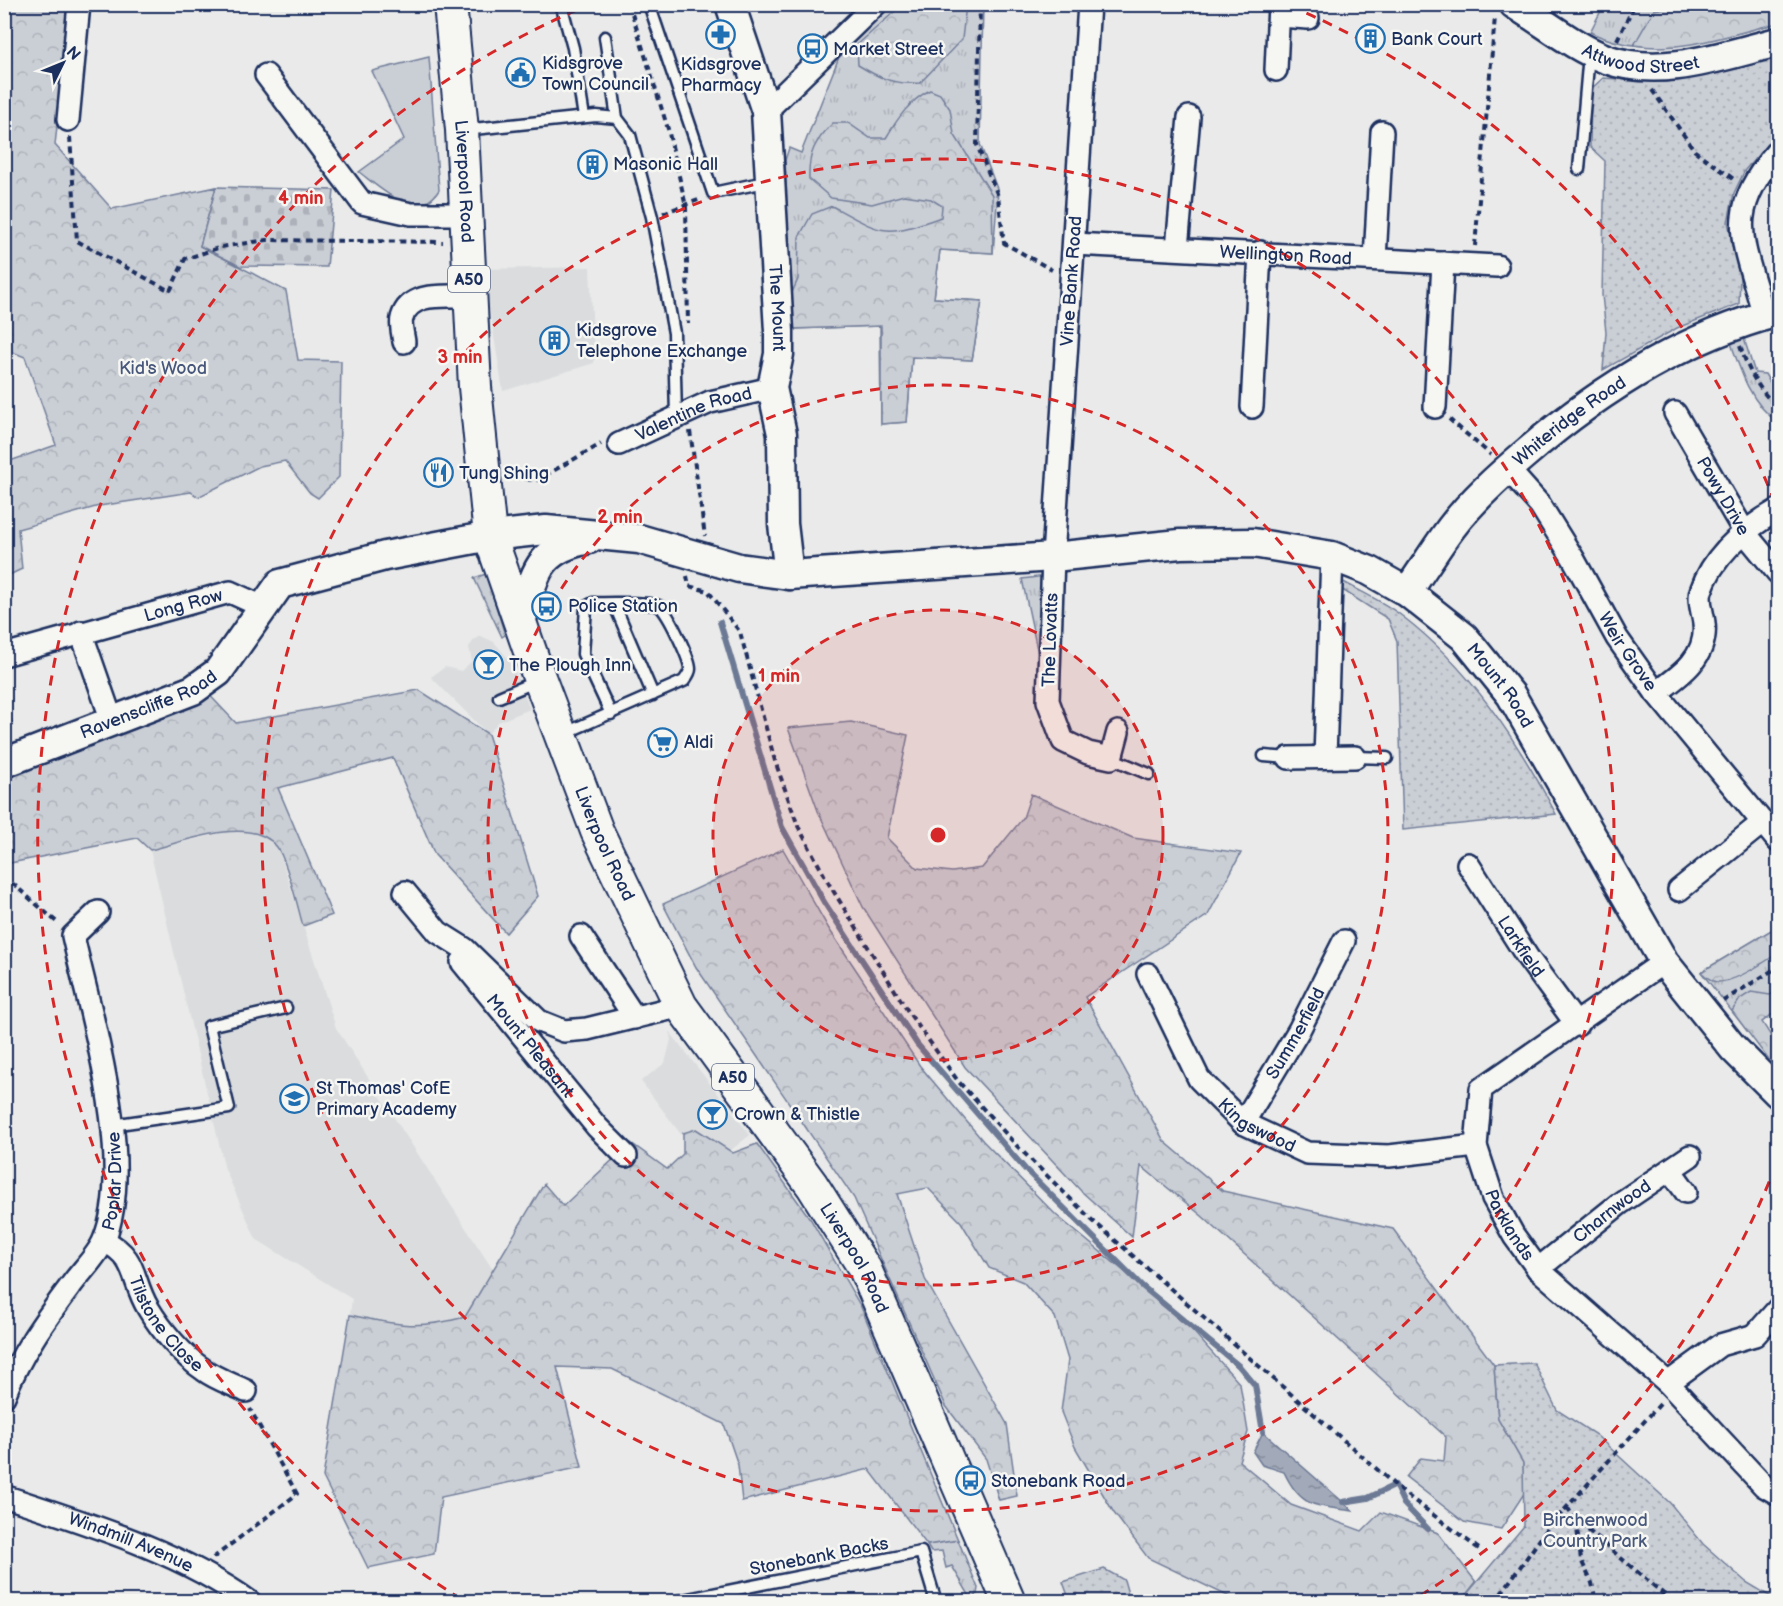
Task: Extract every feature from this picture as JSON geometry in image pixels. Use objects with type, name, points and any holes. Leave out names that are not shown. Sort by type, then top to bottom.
[{"type":"main road","name":"Liverpool Road","points":[[450,4],[462,130],[469,296],[490,536],[520,625],[597,831],[681,1006],[812,1185],[865,1269],[1009,1602]]},
{"type":"street","points":[[68,120],[80,4]]},
{"type":"street","points":[[730,4],[766,111],[876,4]]},
{"type":"street","name":"Vine Bank Road","points":[[1053,556],[1089,4]]},
{"type":"street","points":[[1276,70],[1279,10],[1308,18]]},
{"type":"street","name":"Attwood Street","points":[[1505,10],[1543,16],[1598,55],[1635,64],[1658,66],[1688,64],[1779,42]]},
{"type":"street","points":[[266,75],[362,203],[467,228]]},
{"type":"street","name":"The Mount","points":[[766,111],[779,343],[772,388],[782,434],[783,524],[789,575]]},
{"type":"street","points":[[1177,248],[1188,117]]},
{"type":"street","points":[[1375,259],[1382,132]]},
{"type":"street","points":[[1771,314],[1740,226],[1743,206],[1749,191],[1779,150]]},
{"type":"street","name":"Wellington Road","points":[[1074,244],[1497,266]]},
{"type":"street","points":[[1252,407],[1260,252]]},
{"type":"street","points":[[1435,407],[1443,263]]},
{"type":"street","points":[[404,342],[402,319],[411,304],[423,297],[469,296]]},
{"type":"street","name":"Whiteridge Road","points":[[1407,592],[1452,527],[1508,469],[1559,425],[1628,377],[1686,348],[1771,314]]},
{"type":"street","name":"Valentine Road","points":[[619,444],[710,402],[772,388]]},
{"type":"street","name":"Powy Drive","points":[[1675,413],[1745,533],[1779,573]]},
{"type":"street","name":"Weir Grove","points":[[1508,469],[1540,505],[1574,558],[1617,638],[1656,693],[1779,841]]},
{"type":"street","points":[[1656,693],[1689,669],[1706,638],[1700,593],[1718,557],[1745,533],[1779,510]]},
{"type":"street","points":[[263,607],[280,584],[385,556],[490,536],[546,530],[639,539],[740,568],[789,575],[1053,556]]},
{"type":"street","points":[[520,625],[545,557],[564,544],[606,535]]},
{"type":"street","name":"Mount Road","points":[[1053,556],[1180,544],[1253,543],[1332,556],[1370,571],[1407,592],[1464,638],[1511,695],[1665,962],[1732,1048],[1779,1093]]},
{"type":"street","name":"The Lovatts","points":[[1053,556],[1048,701],[1063,741],[1088,753],[1111,758]]},
{"type":"street","points":[[1325,758],[1332,556]]},
{"type":"street","name":"Long Row","points":[[4,655],[230,592],[263,607]]},
{"type":"street","name":"Ravenscliffe Road","points":[[4,763],[193,690],[218,672],[263,607]]},
{"type":"street","points":[[81,632],[112,721]]},
{"type":"street","points":[[1111,758],[1118,732]]},
{"type":"street","points":[[1289,758],[1355,757]]},
{"type":"street","points":[[1679,890],[1762,823]]},
{"type":"street","name":"Larkfield","points":[[1468,864],[1528,958],[1577,1025]]},
{"type":"street","name":"Mount Pleasant","points":[[405,892],[597,1127],[626,1156]]},
{"type":"street","points":[[73,936],[98,912]]},
{"type":"street","name":"Mount Pleasant","points":[[438,932],[465,949],[539,1021],[564,1031],[587,1029],[681,1006]]},
{"type":"street","name":"Poplar Drive","points":[[4,1396],[16,1366],[35,1333],[104,1241],[114,1202],[115,1145],[112,1125],[73,936]]},
{"type":"street","points":[[581,936],[635,1018]]},
{"type":"street","name":"Summerfield","points":[[1243,1123],[1299,1029],[1344,941]]},
{"type":"street","name":"Parklands","points":[[1665,962],[1577,1025],[1481,1089],[1476,1146],[1493,1198],[1514,1236],[1538,1269],[1671,1387],[1771,1490]]},
{"type":"street","name":"Kingswood","points":[[1148,974],[1199,1079],[1243,1123],[1307,1153],[1389,1156],[1476,1146]]},
{"type":"street","name":"Charnwood","points":[[1538,1269],[1619,1204],[1690,1156]]},
{"type":"street","points":[[1670,1170],[1686,1192]]},
{"type":"street","name":"Tilstone Close","points":[[104,1241],[116,1247],[129,1260],[148,1308],[178,1346],[204,1370],[246,1391]]},
{"type":"street","points":[[1671,1387],[1720,1345],[1755,1335],[1779,1309]]},
{"type":"street","name":"Windmill Avenue","points":[[4,1496],[115,1533],[197,1570],[250,1602]]},
{"type":"lane","points":[[561,4],[573,48],[584,117]]},
{"type":"lane","points":[[649,4],[713,193],[770,181]]},
{"type":"lane","points":[[605,38],[617,118],[630,135],[652,217],[674,333],[682,414]]},
{"type":"lane","points":[[1579,169],[1598,55]]},
{"type":"lane","points":[[462,130],[584,117],[617,118]]},
{"type":"lane","points":[[560,735],[611,714],[684,681],[690,669],[688,661],[664,609],[658,606],[593,603],[586,607],[583,650],[611,714]]},
{"type":"lane","points":[[618,604],[618,613],[654,695]]},
{"type":"lane","points":[[499,697],[540,680]]},
{"type":"lane","points":[[1264,756],[1289,758]]},
{"type":"lane","points":[[1355,757],[1387,758]]},
{"type":"lane","points":[[1111,758],[1149,774]]},
{"type":"lane","points":[[112,1125],[229,1108],[209,1026],[286,1008]]},
{"type":"lane","name":"Stonebank Backs","points":[[673,1602],[921,1552],[936,1602]]},
{"type":"path","points":[[628,4],[668,129],[686,206],[688,330]]},
{"type":"path","points":[[980,4],[977,145],[998,196],[1004,243],[1071,281]]},
{"type":"path","points":[[1598,55],[1635,4]]},
{"type":"path","points":[[1473,264],[1505,10]]},
{"type":"path","points":[[1635,64],[1695,151],[1749,191]]},
{"type":"path","points":[[68,120],[77,241],[170,291],[185,259],[221,247],[267,240],[467,228]]},
{"type":"path","points":[[652,217],[686,206]]},
{"type":"path","points":[[1734,328],[1750,374],[1762,393],[1779,408]]},
{"type":"path","points":[[1435,407],[1508,469]]},
{"type":"path","points":[[682,414],[705,543]]},
{"type":"path","points":[[507,468],[523,478],[535,481],[608,440],[619,444]]},
{"type":"path","points":[[688,568],[689,586],[708,591],[740,632],[775,761],[803,836],[829,884],[909,1013],[958,1081],[1017,1146],[1092,1220],[1404,1493],[1479,1549]]},
{"type":"path","points":[[4,876],[73,936]]},
{"type":"path","points":[[1720,1003],[1779,967]]},
{"type":"path","points":[[1495,1602],[1567,1507],[1671,1387]]},
{"type":"path","points":[[197,1570],[297,1494],[251,1412],[246,1391]]},
{"type":"path","points":[[1567,1507],[1576,1520],[1673,1602]]},
{"type":"path","points":[[1576,1520],[1581,1560],[1592,1583],[1596,1602]]},
{"type":"shaded area","points":[[590,267],[594,363],[503,391],[483,269]]},
{"type":"shaded area","points":[[481,636],[494,642],[511,662],[530,709],[498,722],[488,734],[431,677],[445,667],[461,671],[472,661],[469,647]]},
{"type":"shaded area","name":"St Thomas' CofE Primary Academy","points":[[235,830],[264,835],[278,848],[336,1028],[493,1270],[465,1317],[432,1326],[404,1326],[350,1315],[352,1299],[256,1239],[225,1169],[150,850]]},
{"type":"shaded area","points":[[669,1031],[750,1135],[707,1169],[641,1081],[665,1063],[671,1040]]},
{"type":"green space","name":"Kid's Wood","points":[[5,5],[70,5],[55,145],[112,209],[216,187],[200,246],[286,291],[298,360],[341,361],[339,477],[318,498],[310,493],[285,461],[260,466],[198,497],[191,492],[99,506],[18,529],[22,569],[5,577],[4,463],[56,445],[25,357],[5,349]]},
{"type":"green space","points":[[892,5],[983,5],[980,144],[998,191],[993,253],[940,250],[934,298],[982,301],[972,360],[912,357],[907,422],[881,424],[880,326],[793,329],[785,160],[789,148],[801,153],[841,52]]},
{"type":"green space","points":[[902,5],[966,5],[962,39],[920,83],[887,80],[858,65],[857,45]]},
{"type":"green space","points":[[1604,5],[1778,5],[1778,23],[1684,44],[1637,45],[1613,41],[1590,32]]},
{"type":"green space","points":[[1682,5],[1778,5],[1778,23],[1689,44],[1652,47],[1634,45],[1654,10]]},
{"type":"green space","points":[[1778,54],[1778,133],[1745,170],[1734,193],[1728,222],[1740,276],[1739,304],[1677,328],[1603,370],[1606,332],[1602,295],[1605,161],[1590,147],[1591,89],[1603,78],[1664,82]]},
{"type":"green space","points":[[429,57],[439,190],[430,200],[420,204],[410,204],[388,194],[359,172],[404,139],[372,71]]},
{"type":"green space","points":[[930,90],[940,94],[950,109],[954,134],[992,195],[993,253],[940,250],[934,298],[982,301],[972,360],[912,357],[907,422],[881,424],[881,326],[793,329],[791,295],[798,279],[799,237],[812,214],[832,206],[863,223],[885,230],[895,230],[941,217],[942,206],[931,199],[904,195],[872,204],[831,198],[809,179],[811,155],[817,142],[833,123],[848,123],[870,138],[886,138],[916,99]]},
{"type":"green space","points":[[216,187],[334,190],[327,267],[240,266],[200,246]]},
{"type":"green space","points":[[1740,326],[1755,373],[1765,374],[1778,396],[1778,422],[1759,404],[1740,369],[1727,331]]},
{"type":"green space","points":[[486,574],[505,635],[502,637],[474,578]]},
{"type":"green space","points":[[1053,575],[1048,701],[1022,579]]},
{"type":"green space","points":[[1338,579],[1395,611],[1449,658],[1508,732],[1556,814],[1403,830],[1397,641],[1388,619],[1341,589]]},
{"type":"green space","points":[[200,685],[236,723],[419,690],[488,734],[538,896],[506,933],[435,855],[393,758],[278,788],[332,915],[303,926],[281,853],[266,837],[251,832],[217,833],[150,850],[137,838],[5,864],[5,763]]},
{"type":"green space","points":[[851,722],[908,735],[887,838],[917,868],[952,872],[982,868],[1023,818],[1031,794],[1133,838],[1241,853],[1208,915],[1085,997],[1164,1141],[1223,1191],[1393,1229],[1494,1365],[1498,1419],[1523,1463],[1525,1492],[1501,1529],[1464,1522],[1406,1477],[1421,1458],[1444,1461],[1446,1437],[1202,1216],[1141,1166],[1132,1237],[1081,1191],[965,1067],[863,907],[818,811],[788,728]]},
{"type":"green space","points":[[783,849],[829,929],[920,1066],[983,1141],[1056,1215],[1183,1320],[1240,1384],[1248,1432],[1239,1461],[1291,1505],[1362,1531],[1381,1512],[1438,1533],[1476,1582],[1461,1601],[1238,1601],[1148,1558],[1114,1513],[1075,1447],[1061,1412],[1068,1360],[1055,1317],[1023,1282],[989,1268],[961,1222],[928,1188],[897,1194],[925,1279],[1007,1424],[1017,1496],[999,1500],[986,1459],[946,1406],[854,1198],[696,967],[663,904]]},
{"type":"green space","points":[[1778,926],[1778,1010],[1748,1032],[1701,972]]},
{"type":"green space","points":[[1778,926],[1778,953],[1756,967],[1737,977],[1720,982],[1713,981],[1701,972]]},
{"type":"green space","points":[[1778,991],[1778,1010],[1762,1022],[1778,1047],[1778,1065],[1768,1059],[1732,1011],[1740,999],[1751,992],[1770,995]]},
{"type":"green space","points":[[696,1129],[733,1153],[757,1144],[811,1220],[861,1307],[958,1540],[927,1545],[869,1469],[742,1501],[738,1465],[724,1424],[612,1369],[557,1367],[582,1467],[441,1497],[434,1554],[368,1568],[323,1477],[350,1315],[407,1325],[433,1324],[465,1317],[544,1184],[563,1206],[631,1143],[667,1169],[683,1154],[683,1133]]},
{"type":"green space","name":"Birchenwood Country Park","points":[[1534,1363],[1557,1410],[1596,1435],[1670,1503],[1703,1544],[1746,1582],[1778,1601],[1461,1601],[1524,1526],[1523,1463],[1498,1419],[1494,1365]]},
{"type":"green space","points":[[958,1540],[978,1588],[972,1600],[952,1566],[946,1568],[942,1551],[931,1552],[927,1545]]},
{"type":"green space","points":[[1104,1569],[1124,1580],[1130,1601],[1070,1601],[1063,1582]]},
{"type":"water","points":[[1263,1432],[1353,1511],[1312,1504],[1297,1493],[1284,1472],[1262,1465],[1253,1452]]},
{"type":"waterway","points":[[720,622],[782,827],[824,902],[917,1044],[1025,1169],[1142,1286],[1239,1366],[1255,1385],[1263,1432]]},
{"type":"waterway","points":[[1343,1502],[1368,1498],[1395,1485],[1404,1504],[1428,1529]]},
{"type":"place","name":"Kidsgrove Pharmacy","points":[[721,35]]},
{"type":"place","name":"Bank Court","points":[[1370,39]]},
{"type":"place","name":"Market Street","points":[[812,49]]},
{"type":"place","name":"Kidsgrove Town Council","points":[[521,73]]},
{"type":"place","name":"Masonic Hall","points":[[592,164]]},
{"type":"place","name":"Kidsgrove Telephone Exchange","points":[[555,340]]},
{"type":"place","name":"Tung Shing","points":[[438,473]]},
{"type":"place","name":"Police Station","points":[[547,606]]},
{"type":"place","name":"The Plough Inn","points":[[488,665]]},
{"type":"place","name":"Aldi","points":[[663,742]]},
{"type":"place","name":"St Thomas' CofE Primary Academy","points":[[295,1098]]},
{"type":"place","name":"Crown & Thistle","points":[[713,1114]]},
{"type":"place","name":"Stonebank Road","points":[[970,1481]]}]
